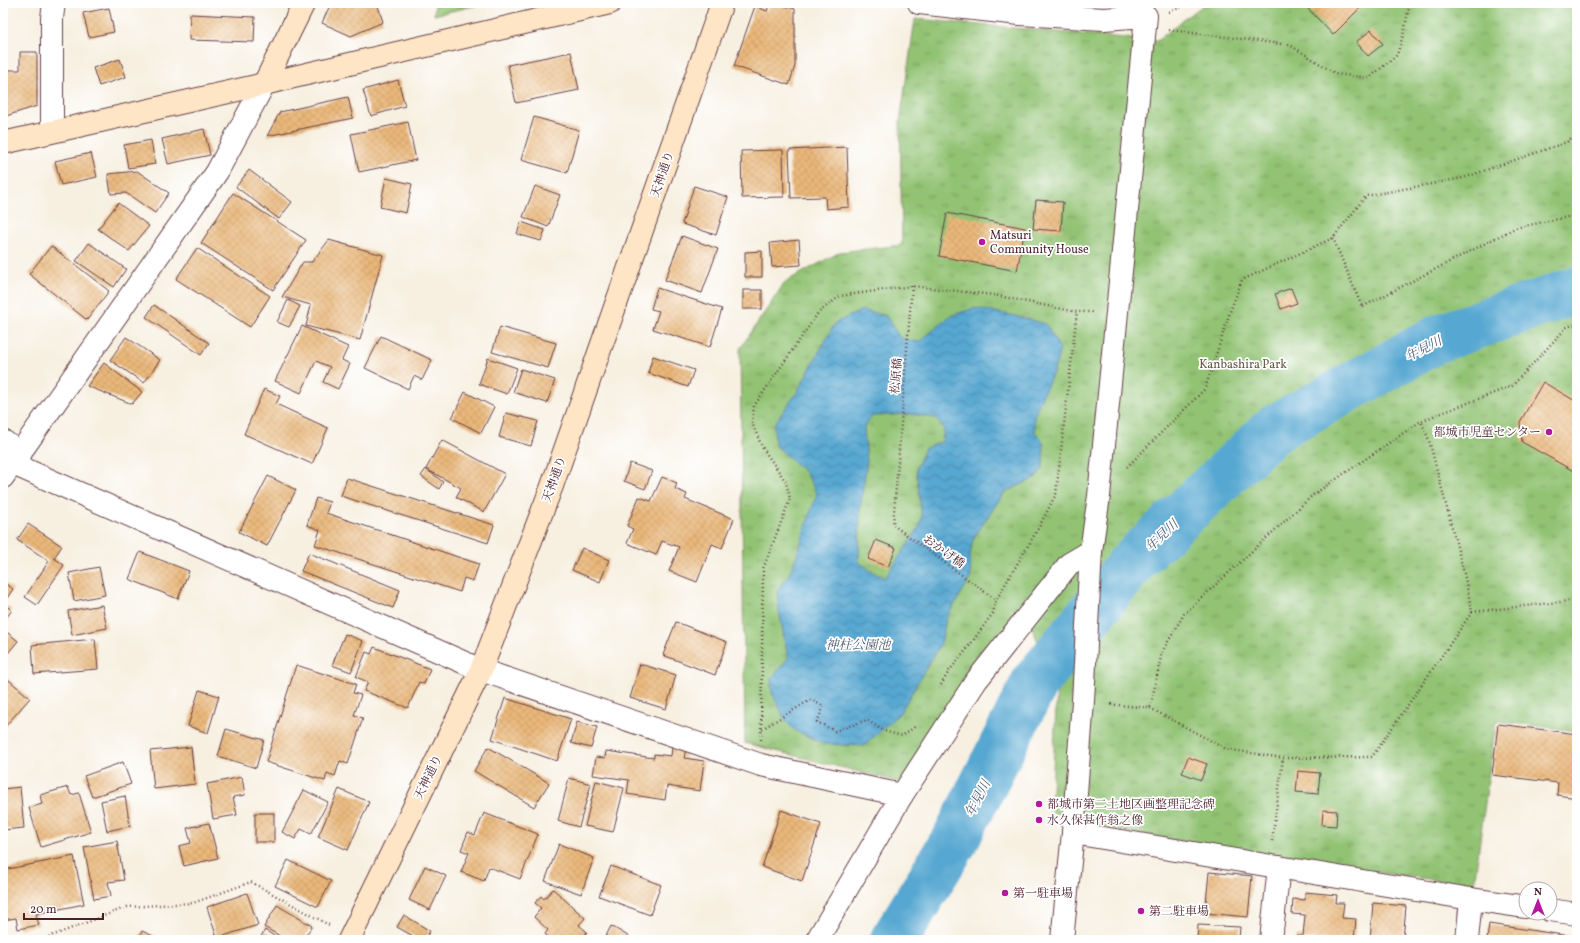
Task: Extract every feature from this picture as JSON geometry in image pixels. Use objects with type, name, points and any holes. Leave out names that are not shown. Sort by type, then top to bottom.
[{"type":"street","points":[[52,131],[52,18],[54,3]]},
{"type":"street","points":[[304,3],[264,84],[217,172],[10,459],[481,670],[761,765],[902,795]]},
{"type":"street","points":[[3,143],[610,3]]},
{"type":"street","name":"天神通り","points":[[349,938],[481,670],[552,486],[722,3]]},
{"type":"street","points":[[919,3],[1028,14],[1104,19],[1146,16],[1099,496],[1091,551],[1083,701],[1073,833],[1062,940]]},
{"type":"street","points":[[817,940],[902,795],[976,681],[1069,564],[1091,551]]},
{"type":"street","points":[[1073,833],[1518,906]]},
{"type":"street","points":[[1271,940],[1274,867]]},
{"type":"street","points":[[1467,940],[1471,899]]},
{"type":"street","points":[[1558,911],[1577,914]]},
{"type":"path","points":[[1145,26],[1290,45],[1336,74],[1369,78],[1397,55],[1404,32],[1410,3]]},
{"type":"path","points":[[1127,468],[1205,389],[1242,280],[1333,238],[1366,196],[1463,178],[1567,142],[1577,133]]},
{"type":"path","points":[[1333,238],[1362,307],[1515,228],[1577,215]]},
{"type":"path","points":[[761,765],[763,569],[790,499],[786,482],[762,447],[752,423],[754,406],[818,313],[840,296],[912,286],[994,295],[1077,312],[1116,314]]},
{"type":"path","name":"松原橋","points":[[905,533],[893,525],[912,286]]},
{"type":"path","points":[[939,690],[949,671],[993,613],[996,600],[1039,527],[1056,494],[1077,312]]},
{"type":"path","points":[[1150,708],[1162,652],[1184,614],[1313,495],[1421,421],[1512,386],[1567,327],[1577,324]]},
{"type":"path","points":[[1083,701],[1150,708],[1226,749],[1283,758],[1372,757],[1472,612],[1464,573],[1431,447],[1421,421]]},
{"type":"path","name":"おかげ橋","points":[[905,533],[996,600]]},
{"type":"path","points":[[1472,612],[1577,600]]},
{"type":"path","points":[[762,730],[810,700],[824,706],[817,722],[836,731],[867,720],[884,731],[902,736],[921,723]]},
{"type":"path","points":[[1274,867],[1283,758]]},
{"type":"path","points":[[41,940],[127,907],[193,903],[251,882],[349,938]]},
{"type":"green space","points":[[435,3],[487,3],[434,15]]},
{"type":"green space","name":"Kanbashira Park","points":[[1207,3],[1577,3],[1577,731],[1496,721],[1474,885],[1284,860],[1112,829],[1051,812],[1057,686],[1030,623],[979,690],[918,787],[745,743],[740,349],[785,282],[840,252],[902,245],[900,122],[915,19],[1157,41],[1189,15]]},
{"type":"water","name":"神柱公園池","points":[[974,308],[1016,316],[1046,324],[1060,349],[1054,371],[1039,403],[1034,418],[1035,432],[1044,443],[1043,468],[1035,478],[1004,493],[973,539],[970,556],[971,577],[946,619],[942,641],[900,713],[864,746],[824,744],[794,730],[784,718],[772,693],[771,679],[788,658],[779,611],[777,591],[793,566],[817,494],[806,473],[775,445],[774,424],[796,394],[835,323],[863,310],[886,316],[900,338],[919,342],[950,316]],"holes":[[[910,414],[936,418],[944,429],[942,442],[925,448],[916,469],[922,518],[918,529],[885,578],[871,571],[859,562],[860,510],[867,461],[864,428],[872,416]]]},
{"type":"building","points":[[331,3],[377,3],[383,22],[351,36],[322,23]]},
{"type":"building","points":[[770,3],[776,3],[795,9],[795,66],[789,85],[734,66],[755,6],[767,11]]},
{"type":"building","points":[[1303,3],[1361,3],[1363,5],[1333,35]]},
{"type":"building","points":[[109,8],[114,32],[89,37],[83,13]]},
{"type":"building","points":[[190,14],[255,17],[254,42],[189,40]]},
{"type":"building","points":[[1371,30],[1383,44],[1368,56],[1356,42]]},
{"type":"building","points":[[20,52],[37,52],[37,106],[3,117],[3,70],[20,70]]},
{"type":"building","points":[[571,52],[579,90],[516,103],[508,65]]},
{"type":"building","points":[[120,59],[126,77],[99,86],[93,68]]},
{"type":"building","points":[[398,80],[405,106],[371,116],[363,90]]},
{"type":"building","points":[[348,97],[353,118],[267,136],[280,112]]},
{"type":"building","points":[[534,117],[579,130],[567,173],[521,160]]},
{"type":"building","points":[[408,122],[416,160],[359,172],[351,134]]},
{"type":"building","points":[[204,129],[210,155],[168,164],[162,139]]},
{"type":"building","points":[[151,140],[155,164],[128,168],[124,145]]},
{"type":"building","points":[[847,147],[849,207],[826,209],[825,197],[791,198],[789,150]]},
{"type":"building","points":[[783,150],[784,197],[742,198],[741,151]]},
{"type":"building","points":[[91,153],[97,177],[61,185],[55,161]]},
{"type":"building","points":[[249,170],[292,202],[279,219],[236,187]]},
{"type":"building","points":[[137,171],[169,193],[155,213],[126,193],[111,194],[108,174]]},
{"type":"building","points":[[386,178],[412,184],[406,213],[380,207]]},
{"type":"building","points":[[535,186],[560,195],[548,227],[523,217]]},
{"type":"building","points":[[694,186],[728,197],[716,235],[682,224]]},
{"type":"building","points":[[233,193],[306,240],[273,290],[201,243]]},
{"type":"building","points":[[1036,200],[1063,202],[1061,231],[1033,229]]},
{"type":"building","points":[[118,203],[149,226],[129,251],[98,229]]},
{"type":"building","name":"Matsuri Community House","points":[[947,213],[1025,228],[1017,271],[939,256]]},
{"type":"building","points":[[521,222],[545,230],[541,241],[517,234]]},
{"type":"building","points":[[682,236],[718,249],[702,293],[665,280]]},
{"type":"building","points":[[329,240],[383,255],[360,340],[306,326],[311,305],[282,297],[303,262],[312,262]]},
{"type":"building","points":[[799,240],[801,265],[772,267],[770,243]]},
{"type":"building","points":[[89,243],[126,269],[114,287],[76,261]]},
{"type":"building","points":[[51,246],[109,291],[87,320],[29,274]]},
{"type":"building","points":[[197,248],[270,296],[250,327],[176,279]]},
{"type":"building","points":[[762,251],[762,277],[745,277],[745,252]]},
{"type":"building","points":[[657,288],[722,309],[710,347],[653,329],[659,311],[651,309]]},
{"type":"building","points":[[1291,288],[1297,303],[1281,309],[1275,294]]},
{"type":"building","points":[[743,290],[762,290],[762,309],[743,309]]},
{"type":"building","points":[[288,300],[300,306],[289,327],[277,322]]},
{"type":"building","points":[[154,305],[209,343],[201,355],[146,317]]},
{"type":"building","points":[[302,326],[348,347],[342,360],[350,364],[338,389],[323,382],[330,367],[316,361],[301,393],[275,381]]},
{"type":"building","points":[[500,327],[556,343],[548,368],[492,352]]},
{"type":"building","points":[[381,336],[432,360],[422,380],[414,376],[408,389],[365,368]]},
{"type":"building","points":[[126,337],[160,360],[144,383],[110,360]]},
{"type":"building","points":[[653,356],[694,370],[688,387],[648,373]]},
{"type":"building","points":[[488,358],[517,368],[507,394],[479,384]]},
{"type":"building","points":[[104,363],[142,392],[132,404],[87,386]]},
{"type":"building","points":[[521,369],[555,380],[547,403],[513,392]]},
{"type":"building","name":"都城市児童センター","points":[[1543,382],[1577,402],[1577,473],[1522,442],[1520,422]]},
{"type":"building","points":[[264,389],[280,396],[276,404],[328,428],[312,464],[244,434]]},
{"type":"building","points":[[465,392],[494,407],[481,433],[452,418]]},
{"type":"building","points":[[506,413],[538,421],[531,446],[499,437]]},
{"type":"building","points":[[442,440],[505,474],[484,512],[456,497],[461,488],[426,469]]},
{"type":"building","points":[[630,463],[652,471],[645,489],[624,481]]},
{"type":"building","points":[[426,469],[443,482],[439,489],[421,476]]},
{"type":"building","points":[[268,476],[296,490],[267,546],[239,532]]},
{"type":"building","points":[[662,477],[677,483],[675,489],[687,494],[685,499],[734,519],[722,548],[712,544],[697,582],[669,571],[679,547],[662,541],[656,555],[627,543],[633,529],[627,526],[639,497],[651,501]]},
{"type":"building","points":[[347,478],[494,525],[488,543],[341,496]]},
{"type":"building","points":[[316,498],[330,502],[326,513],[479,564],[473,581],[464,578],[460,592],[315,545],[320,530],[307,525]]},
{"type":"building","points":[[28,524],[62,546],[54,558],[64,565],[37,605],[25,597],[49,561],[17,540]]},
{"type":"building","points":[[876,540],[896,548],[888,567],[868,559]]},
{"type":"building","points":[[582,548],[609,560],[600,582],[572,570]]},
{"type":"building","points":[[140,552],[189,571],[178,599],[129,579]]},
{"type":"building","points":[[309,553],[400,590],[393,608],[301,571]]},
{"type":"building","points":[[99,567],[105,595],[74,601],[69,573]]},
{"type":"building","points":[[3,582],[13,589],[3,604]]},
{"type":"building","points":[[3,604],[12,610],[4,621],[3,620]]},
{"type":"building","points":[[102,605],[107,628],[72,635],[68,611]]},
{"type":"building","points":[[676,622],[727,642],[715,675],[663,655]]},
{"type":"building","points":[[3,629],[18,641],[3,659]]},
{"type":"building","points":[[345,634],[363,641],[351,672],[332,665]]},
{"type":"building","points":[[95,639],[98,669],[34,674],[32,645]]},
{"type":"building","points":[[374,647],[430,669],[424,684],[419,682],[408,708],[364,691],[368,682],[356,677],[366,652],[371,654]]},
{"type":"building","points":[[640,664],[676,675],[666,709],[630,698]]},
{"type":"building","points":[[296,665],[356,684],[353,693],[361,695],[354,715],[363,718],[348,764],[340,761],[335,776],[327,773],[325,781],[266,762]]},
{"type":"building","points":[[3,675],[30,698],[3,729]]},
{"type":"building","points":[[199,690],[219,696],[208,733],[188,726]]},
{"type":"building","points":[[505,698],[571,719],[557,761],[492,739]]},
{"type":"building","points":[[577,722],[597,727],[591,748],[571,743]]},
{"type":"building","points":[[1498,724],[1577,734],[1577,798],[1557,795],[1558,783],[1492,775]]},
{"type":"building","points":[[226,729],[264,740],[256,768],[218,756]]},
{"type":"building","points":[[191,747],[195,784],[154,789],[150,751]]},
{"type":"building","points":[[488,747],[549,783],[534,807],[474,771]]},
{"type":"building","points":[[672,747],[686,749],[684,758],[704,761],[700,791],[667,786],[665,800],[627,794],[629,780],[593,775],[596,757],[605,758],[606,751],[654,758],[654,754],[671,756]]},
{"type":"building","points":[[1188,757],[1207,764],[1201,780],[1182,773]]},
{"type":"building","points":[[123,762],[131,784],[92,797],[84,776]]},
{"type":"building","points":[[1298,771],[1320,773],[1318,794],[1296,792]]},
{"type":"building","points":[[242,777],[245,795],[233,797],[237,815],[213,819],[207,784]]},
{"type":"building","points":[[569,778],[591,784],[579,827],[558,821]]},
{"type":"building","points":[[596,781],[624,788],[613,832],[585,826]]},
{"type":"building","points":[[20,787],[24,828],[3,830],[3,789]]},
{"type":"building","points":[[68,787],[71,795],[79,793],[91,832],[41,847],[29,808],[42,804],[40,795]]},
{"type":"building","points":[[339,789],[369,802],[348,850],[318,837]]},
{"type":"building","points":[[304,790],[328,802],[311,834],[301,829],[295,839],[282,832]]},
{"type":"building","points":[[125,796],[130,826],[107,831],[101,801]]},
{"type":"building","points":[[781,810],[821,824],[802,881],[762,867]]},
{"type":"building","points":[[1323,810],[1337,811],[1336,826],[1322,825]]},
{"type":"building","points":[[255,813],[274,813],[274,842],[255,842]]},
{"type":"building","points":[[484,813],[538,834],[520,879],[489,867],[484,881],[461,872],[469,853],[461,850],[468,832],[475,835]]},
{"type":"building","points":[[209,823],[218,858],[184,866],[179,846],[191,843],[187,828]]},
{"type":"building","points":[[117,841],[124,880],[108,882],[111,896],[94,899],[84,847]]},
{"type":"building","points":[[559,844],[594,858],[581,894],[545,881]]},
{"type":"building","points":[[74,856],[84,904],[36,914],[39,925],[18,929],[16,918],[3,920],[3,870]]},
{"type":"building","points":[[288,860],[331,881],[318,907],[275,886]]},
{"type":"building","points":[[425,866],[446,876],[430,910],[409,900]]},
{"type":"building","points":[[611,866],[661,885],[650,915],[599,896]]},
{"type":"building","points":[[1209,872],[1252,876],[1248,917],[1205,913]]},
{"type":"building","points":[[553,889],[585,918],[579,925],[587,932],[580,940],[551,940],[545,934],[548,930],[534,917],[541,908],[535,903],[541,896],[544,899]]},
{"type":"building","points":[[1305,892],[1337,895],[1336,903],[1344,903],[1342,918],[1356,919],[1354,940],[1296,940],[1296,936],[1303,936],[1305,915],[1292,914],[1293,899],[1305,900]]},
{"type":"building","points":[[247,893],[258,925],[217,938],[207,907]]},
{"type":"building","points":[[1373,903],[1406,906],[1403,940],[1370,940]]},
{"type":"building","points":[[277,905],[312,926],[303,940],[287,940],[264,927]]},
{"type":"building","points":[[404,915],[430,931],[424,940],[420,940],[397,927]]},
{"type":"building","points":[[1489,924],[1577,937],[1577,940],[1487,940]]},
{"type":"building","points":[[1198,925],[1240,927],[1239,940],[1197,940]]},
{"type":"building","points":[[611,926],[633,939],[633,940],[604,940]]},
{"type":"building","points":[[265,930],[280,940],[259,940]]},
{"type":"building","points":[[142,931],[162,940],[138,940]]},
{"type":"waterway","name":"年見川","points":[[894,940],[956,838],[1035,682],[1136,558],[1274,429],[1437,339],[1577,290]]},
{"type":"place","name":"Matsuri Community House","points":[[982,242]]},
{"type":"place","name":"都城市児童センター","points":[[1549,432]]},
{"type":"place","name":"都城市第二土地区画整理記念碑","points":[[1039,804]]},
{"type":"place","name":"水久保甚作翁之像","points":[[1039,820]]},
{"type":"place","name":"第一駐車場","points":[[1005,893]]},
{"type":"place","name":"第二駐車場","points":[[1141,911]]}]
